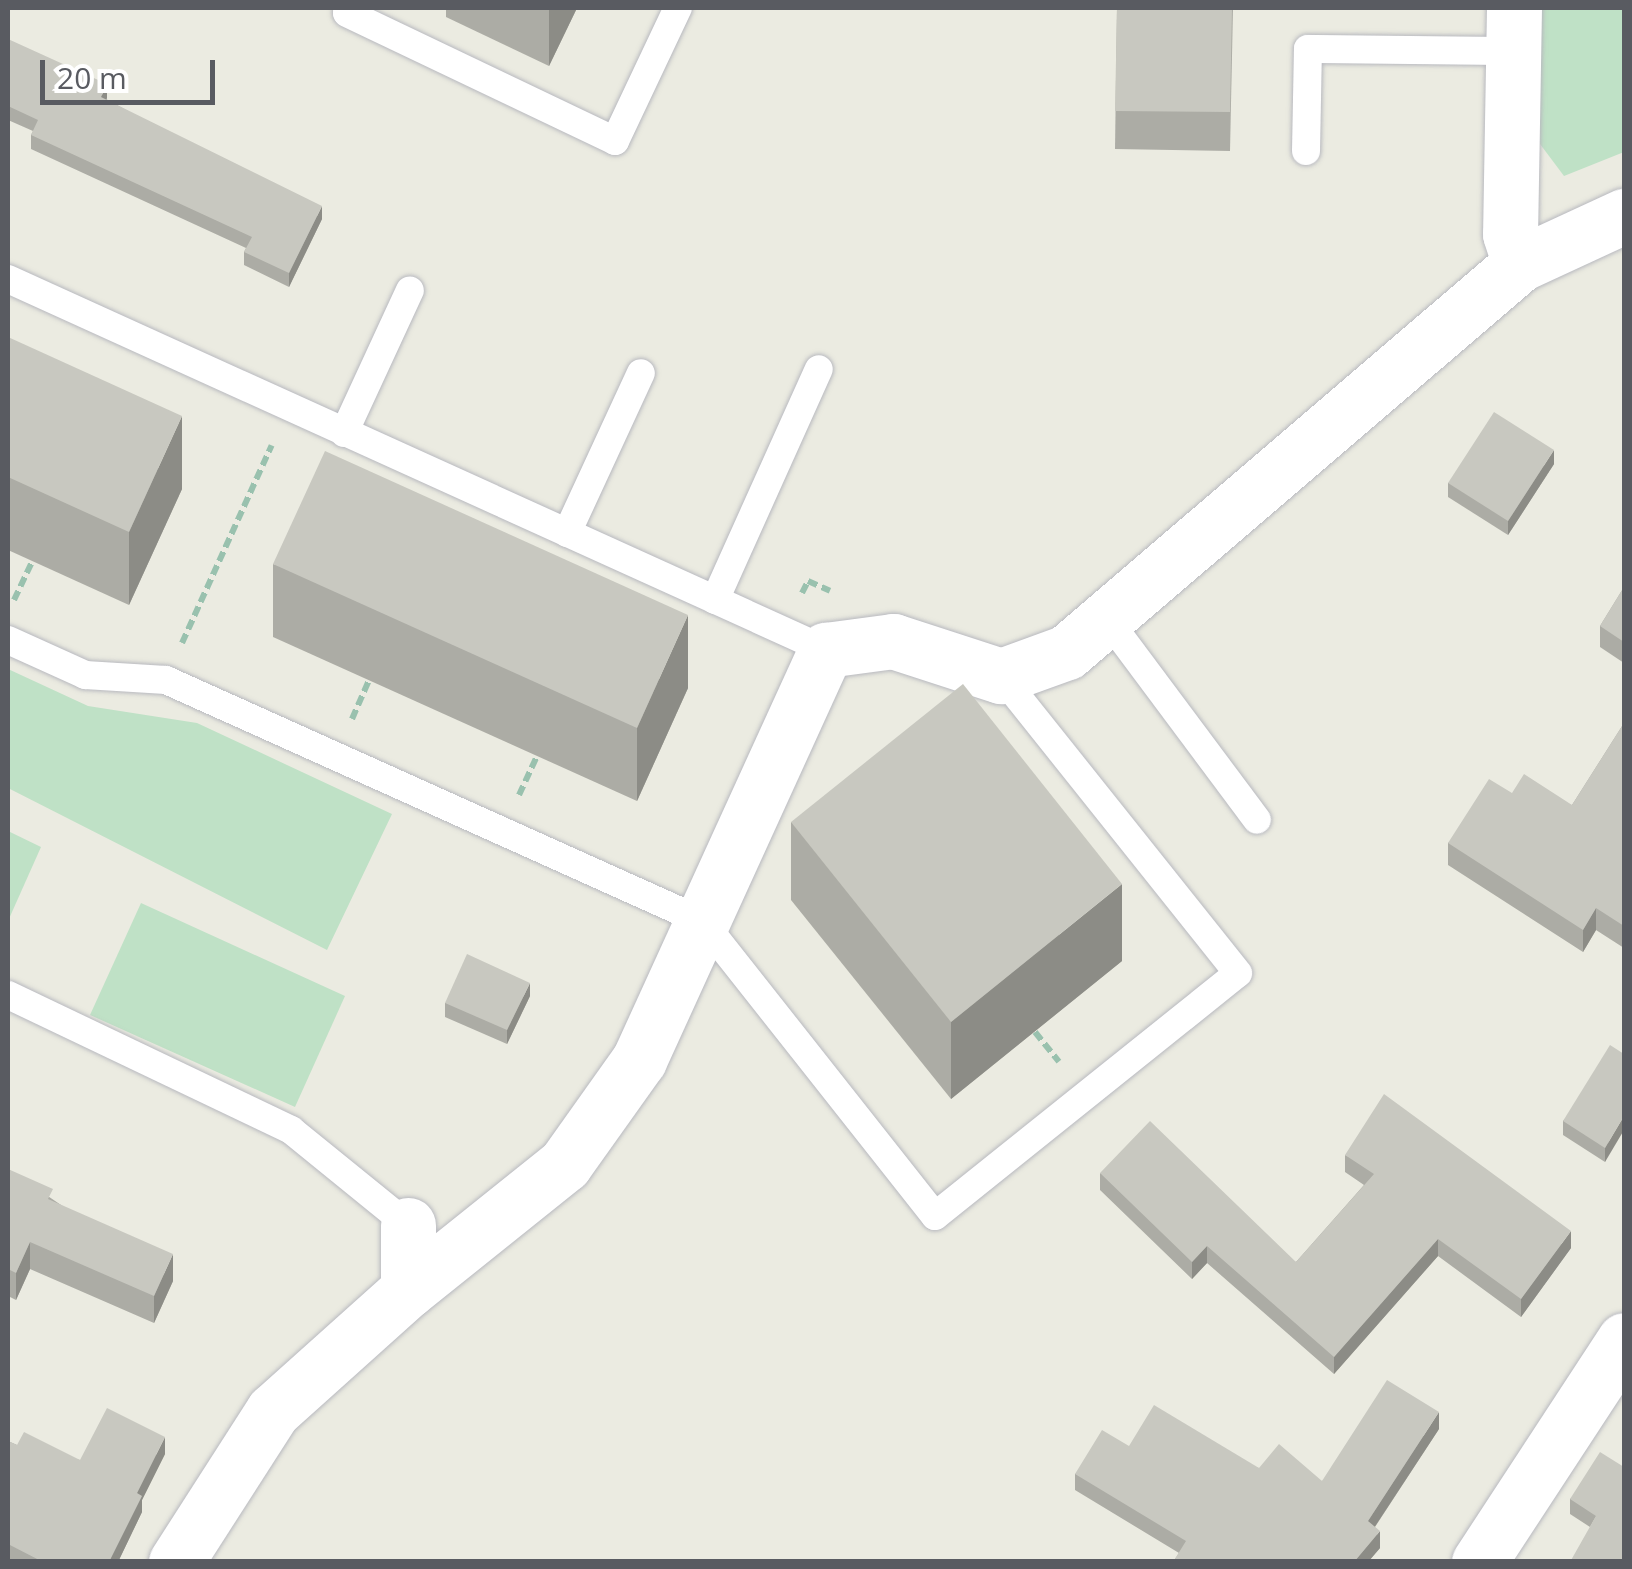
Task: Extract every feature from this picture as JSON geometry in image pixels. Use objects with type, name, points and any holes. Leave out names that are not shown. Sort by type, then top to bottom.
[{"type":"street","points":[[1514,29],[1510,234],[1520,264]]},
{"type":"street","points":[[176,1562],[273,1411],[408,1290],[565,1164],[639,1060],[826,650],[894,641],[1001,676],[1068,652],[1520,264],[1624,216]]},
{"type":"street","points":[[408,1225],[408,1290]]},
{"type":"street","points":[[1480,1562],[1624,1340]]},
{"type":"lane","points":[[349,8],[346,13],[615,140],[678,8]]},
{"type":"lane","points":[[1306,151],[1308,49],[1514,29]]},
{"type":"lane","points":[[8,279],[826,650]]},
{"type":"lane","points":[[344,433],[410,290]]},
{"type":"lane","points":[[715,600],[819,370]]},
{"type":"lane","points":[[567,533],[641,372]]},
{"type":"lane","points":[[1108,620],[1256,820]]},
{"type":"lane","points":[[8,640],[85,674],[166,680],[702,921],[935,1216],[1238,973],[1001,676]]},
{"type":"lane","points":[[8,995],[291,1130],[408,1225]]},
{"type":"path","points":[[166,680],[289,408]]},
{"type":"path","points":[[19,588],[32,562]]},
{"type":"path","points":[[357,707],[369,680]]},
{"type":"path","points":[[525,783],[536,756]]},
{"type":"path","points":[[1035,1032],[1052,1054]]},
{"type":"green space","points":[[1539,8],[1624,8],[1624,152],[1564,176],[1540,144]]},
{"type":"green space","points":[[8,669],[88,706],[197,723],[392,814],[327,950],[8,788]]},
{"type":"green space","points":[[8,831],[41,847],[8,921]]},
{"type":"green space","points":[[141,903],[345,996],[295,1107],[90,1015]]},
{"type":"building","points":[[1117,8],[1232,8],[1230,112],[1115,111]]},
{"type":"building","points":[[8,39],[107,84],[101,97],[322,206],[289,273],[244,252],[252,237],[31,135],[38,120],[8,106]]},
{"type":"building","points":[[8,337],[182,416],[129,532],[8,477]]},
{"type":"building","points":[[1494,412],[1554,450],[1508,521],[1448,483]]},
{"type":"building","points":[[325,451],[688,615],[637,728],[273,564]]},
{"type":"building","points":[[1624,587],[1624,642],[1600,626]]},
{"type":"building","points":[[963,684],[1122,884],[951,1022],[791,822]]},
{"type":"building","points":[[1624,723],[1624,926],[1596,908],[1583,930],[1448,843],[1489,779],[1512,793],[1524,774],[1572,805]]},
{"type":"building","points":[[467,954],[530,983],[507,1030],[445,1003]]},
{"type":"building","points":[[1610,1045],[1624,1054],[1624,1116],[1605,1148],[1563,1121]]},
{"type":"building","points":[[1384,1094],[1571,1231],[1521,1299],[1438,1239],[1334,1357],[1207,1246],[1192,1262],[1100,1173],[1150,1121],[1296,1262],[1374,1174],[1345,1155]]},
{"type":"building","points":[[8,1169],[53,1189],[48,1199],[173,1254],[154,1296],[30,1242],[16,1273],[8,1269]]},
{"type":"building","points":[[1387,1380],[1439,1412],[1368,1521],[1380,1531],[1354,1562],[1173,1562],[1186,1541],[1075,1474],[1102,1430],[1129,1446],[1154,1405],[1259,1468],[1279,1444],[1322,1481]]},
{"type":"building","points":[[107,1408],[165,1437],[137,1493],[142,1496],[109,1562],[43,1562],[8,1544],[8,1441],[17,1445],[24,1432],[80,1460]]},
{"type":"building","points":[[1600,1452],[1624,1467],[1624,1562],[1570,1562],[1596,1516],[1570,1499]]}]
